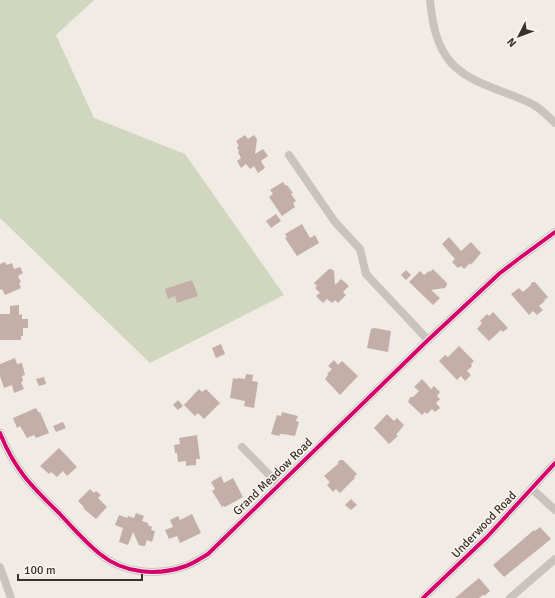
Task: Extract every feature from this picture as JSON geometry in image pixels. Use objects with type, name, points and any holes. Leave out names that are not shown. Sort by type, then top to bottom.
[{"type":"street","points":[[430,0],[440,46],[446,57],[454,66],[462,73],[475,80],[533,105],[546,114],[555,123]]},
{"type":"street","points":[[289,155],[335,222],[360,249],[366,274],[428,340]]},
{"type":"street","name":"Grand Meadow Road","points":[[0,433],[15,464],[28,482],[101,555],[121,566],[141,572],[165,572],[188,566],[208,554],[428,340],[500,273],[555,232]]},
{"type":"street","points":[[242,447],[279,485]]},
{"type":"street","name":"Underwood Road","points":[[423,598],[487,537],[555,463]]},
{"type":"street","points":[[532,489],[555,510]]},
{"type":"street","points":[[510,598],[555,559]]},
{"type":"street","points":[[0,567],[11,598]]},
{"type":"green space","points":[[0,0],[94,0],[56,35],[94,118],[185,154],[284,295],[150,363],[0,218]]},
{"type":"building","points":[[245,135],[248,139],[254,135],[257,139],[255,154],[263,149],[268,156],[261,161],[265,168],[258,173],[254,166],[250,169],[246,164],[241,168],[237,161],[241,158],[237,147],[239,146],[236,141]]},
{"type":"building","points":[[283,182],[293,193],[291,194],[296,201],[293,203],[295,207],[282,216],[269,197],[273,194],[270,190]]},
{"type":"building","points":[[276,214],[281,221],[271,228],[266,221]]},
{"type":"building","points":[[302,224],[310,238],[315,235],[319,243],[297,256],[285,238],[287,237],[285,234]]},
{"type":"building","points":[[449,237],[461,251],[471,242],[481,253],[471,265],[470,263],[464,269],[461,266],[458,268],[452,262],[455,259],[442,244]]},
{"type":"building","points":[[5,262],[7,265],[12,263],[14,269],[20,267],[23,273],[18,276],[21,282],[19,283],[21,288],[5,295],[2,289],[0,290],[0,264]]},
{"type":"building","points":[[329,269],[334,271],[335,285],[341,279],[349,286],[343,292],[346,295],[338,303],[335,300],[332,303],[327,299],[323,303],[316,296],[320,293],[315,288],[317,286],[314,283]]},
{"type":"building","points":[[433,269],[447,283],[447,285],[445,288],[431,290],[440,298],[433,305],[409,282],[420,271],[424,275]]},
{"type":"building","points":[[406,270],[411,275],[406,280],[401,275]]},
{"type":"building","points":[[192,280],[198,296],[177,303],[175,296],[168,299],[165,289]]},
{"type":"building","points":[[532,282],[535,282],[548,297],[539,306],[543,310],[537,315],[533,311],[529,315],[511,294],[519,288],[523,292]]},
{"type":"building","points":[[19,305],[19,315],[22,314],[22,319],[28,319],[28,328],[23,328],[23,336],[21,336],[21,340],[0,340],[0,314],[10,314],[10,306]]},
{"type":"building","points":[[493,312],[508,328],[503,332],[501,330],[489,341],[477,329],[482,323],[480,321],[487,314],[489,316]]},
{"type":"building","points":[[374,328],[391,331],[388,352],[367,348],[371,329]]},
{"type":"building","points":[[221,344],[225,354],[216,358],[212,348]]},
{"type":"building","points":[[459,346],[474,361],[471,364],[472,366],[467,371],[471,375],[465,381],[461,376],[457,380],[439,361],[445,355],[448,357]]},
{"type":"building","points":[[15,358],[17,364],[22,363],[25,375],[22,376],[23,381],[21,382],[24,389],[14,393],[12,385],[4,388],[0,376],[0,364]]},
{"type":"building","points":[[334,360],[338,365],[342,361],[358,376],[340,395],[325,379],[328,375],[327,374],[332,369],[328,366]]},
{"type":"building","points":[[246,374],[253,375],[252,381],[258,382],[254,408],[244,406],[245,401],[230,398],[233,378],[245,379]]},
{"type":"building","points":[[44,377],[46,384],[39,386],[36,379]]},
{"type":"building","points":[[422,379],[431,389],[434,386],[440,392],[437,396],[440,399],[436,403],[440,408],[435,412],[432,409],[427,414],[425,412],[422,415],[408,402],[410,397],[413,397],[419,391],[414,387]]},
{"type":"building","points":[[199,389],[202,392],[206,389],[220,403],[204,419],[198,413],[195,416],[184,405]]},
{"type":"building","points":[[178,400],[183,406],[178,410],[173,405]]},
{"type":"building","points":[[36,408],[39,413],[40,412],[49,433],[36,438],[34,435],[27,438],[20,426],[17,428],[13,418]]},
{"type":"building","points":[[282,412],[298,416],[296,421],[299,422],[295,436],[280,434],[279,436],[271,434],[277,415],[281,416]]},
{"type":"building","points":[[387,414],[394,421],[397,418],[404,425],[396,435],[398,436],[389,444],[374,428]]},
{"type":"building","points":[[63,422],[66,428],[56,432],[53,426]]},
{"type":"building","points":[[197,435],[200,459],[196,459],[196,465],[186,466],[186,461],[178,462],[174,445],[180,444],[179,438]]},
{"type":"building","points":[[59,448],[77,467],[67,476],[63,471],[57,477],[51,472],[49,474],[40,466]]},
{"type":"building","points":[[340,460],[343,460],[357,474],[340,493],[336,489],[333,492],[327,485],[330,482],[324,476],[338,464]]},
{"type":"building","points":[[221,476],[224,483],[233,478],[243,497],[225,507],[222,507],[212,491],[215,489],[211,482]]},
{"type":"building","points":[[90,489],[94,493],[96,491],[101,495],[98,498],[107,507],[96,519],[83,508],[84,507],[78,501]]},
{"type":"building","points":[[351,499],[357,505],[351,510],[345,505]]},
{"type":"building","points":[[136,513],[144,516],[142,521],[148,523],[148,525],[152,527],[151,530],[155,531],[152,542],[147,540],[145,546],[139,545],[133,532],[128,545],[119,542],[123,528],[115,525],[119,515],[127,518],[128,516],[134,518]]},
{"type":"building","points":[[192,514],[201,533],[180,543],[177,536],[169,539],[165,530],[173,527],[170,520],[178,516],[180,520]]},
{"type":"building","points":[[540,527],[551,539],[504,577],[493,565],[534,530],[535,531]]},
{"type":"building","points":[[479,578],[490,591],[479,598],[455,598]]},
{"type":"cycle path","points":[[0,433],[11,457],[32,486],[89,544],[109,561],[130,569],[153,572],[186,566],[208,554],[428,340],[500,273],[555,232]]},
{"type":"cycle path","points":[[423,598],[487,537],[555,463]]}]
